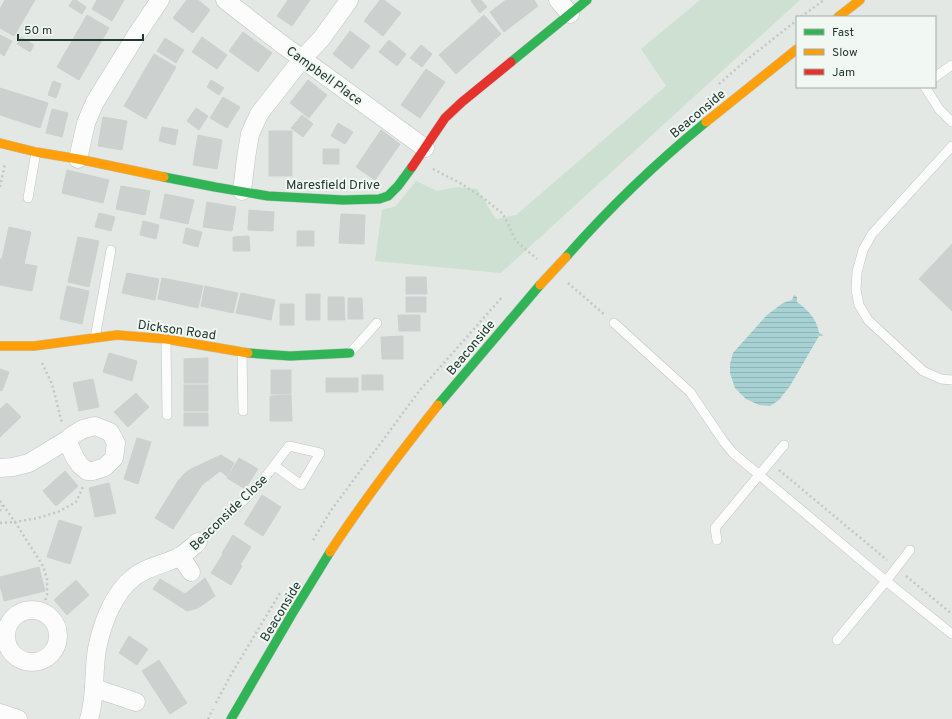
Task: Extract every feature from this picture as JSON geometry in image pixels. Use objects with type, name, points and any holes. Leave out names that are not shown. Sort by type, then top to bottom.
[{"type":"main road","name":"Maresfield Drive","points":[[4,145],[215,187],[268,196],[343,200],[379,199],[388,196],[398,186],[445,118],[462,102],[587,0]]},
{"type":"main road","points":[[839,16],[860,0]]},
{"type":"main road","name":"Beaconside","points":[[231,719],[294,611],[356,512],[406,445],[475,360],[540,285],[612,208],[710,118],[796,50]]},
{"type":"main road","name":"Dickson Road","points":[[0,346],[34,346],[117,335],[166,339],[242,352],[290,356],[350,353]]},
{"type":"street","points":[[78,159],[86,123],[95,102],[160,0]]},
{"type":"street","name":"Campbell Place","points":[[225,0],[421,153]]},
{"type":"street","points":[[242,191],[250,134],[259,114],[302,59],[321,39],[349,0]]},
{"type":"street","points":[[558,0],[570,14]]},
{"type":"street","points":[[0,468],[13,467],[29,463],[67,440],[83,428],[95,426],[110,432],[116,443],[114,458],[105,467],[88,471],[80,466],[67,440]]},
{"type":"street","name":"Beaconside Close","points":[[89,719],[94,688],[97,650],[111,606],[117,595],[134,576],[147,569],[180,556],[198,542]]},
{"type":"street","name":"Beaconside Close","points":[[180,556],[191,572]]},
{"type":"street","points":[[33,610],[42,612],[50,617],[55,623],[58,631],[58,640],[55,648],[50,655],[43,660],[34,662],[26,661],[18,658],[4,646],[8,625],[14,617],[23,611],[33,610]]},
{"type":"street","points":[[94,688],[136,702]]},
{"type":"street","points":[[0,713],[18,719]]},
{"type":"lane","points":[[936,75],[952,65]]},
{"type":"lane","points":[[926,88],[939,109],[952,122]]},
{"type":"lane","points":[[952,146],[872,234],[862,250],[857,272],[856,290],[859,305],[868,320],[923,370],[941,379],[952,380]]},
{"type":"lane","points":[[28,198],[36,152]]},
{"type":"lane","points":[[95,338],[111,250]]},
{"type":"lane","points":[[350,353],[377,323]]},
{"type":"lane","points":[[614,323],[690,392],[733,453],[952,634]]},
{"type":"lane","points":[[166,339],[167,415]]},
{"type":"lane","points":[[242,352],[243,411]]},
{"type":"lane","points":[[717,540],[715,528],[784,445]]},
{"type":"lane","name":"Beaconside Close","points":[[198,542],[245,499],[275,466],[289,446],[320,453],[301,485],[275,466]]},
{"type":"lane","points":[[837,640],[910,550]]},
{"type":"path","points":[[802,16],[824,0]]},
{"type":"path","points":[[0,188],[4,145]]},
{"type":"path","points":[[421,153],[434,170],[460,183],[482,197],[503,214],[516,241],[543,263]]},
{"type":"path","points":[[565,281],[614,323]]},
{"type":"path","points":[[34,346],[52,384],[67,440]]},
{"type":"path","points":[[769,462],[952,614]]},
{"type":"path","points":[[0,524],[38,518],[60,511],[76,502],[88,471]]},
{"type":"path","points":[[0,501],[43,566],[47,579],[47,596],[42,612]]},
{"type":"path","points":[[0,511],[2,505]]},
{"type":"green space","points":[[700,0],[800,0],[501,273],[375,261],[382,210],[396,206],[416,181],[437,191],[457,187],[477,189],[496,219],[516,215],[666,86],[641,49]]},
{"type":"water","points":[[794,295],[797,297],[797,302],[811,315],[816,323],[819,333],[823,336],[819,336],[790,386],[779,400],[770,406],[759,405],[746,399],[735,388],[730,373],[730,364],[733,353],[767,315],[783,303],[792,300]]},
{"type":"building","points":[[5,0],[35,0],[14,36],[0,28],[0,9]]},
{"type":"building","points":[[73,0],[76,0],[86,7],[82,14],[69,6]]},
{"type":"building","points":[[97,0],[124,0],[112,21],[92,9]]},
{"type":"building","points":[[187,0],[198,0],[210,10],[193,33],[173,18]]},
{"type":"building","points":[[288,0],[310,0],[292,26],[277,16]]},
{"type":"building","points":[[380,0],[384,0],[401,13],[383,36],[364,21]]},
{"type":"building","points":[[481,0],[487,7],[480,13],[471,1]]},
{"type":"building","points":[[506,0],[534,0],[538,6],[504,32],[490,12]]},
{"type":"building","points":[[87,15],[109,28],[79,80],[57,67]]},
{"type":"building","points":[[484,15],[501,34],[456,74],[439,55]]},
{"type":"building","points":[[350,31],[370,46],[352,69],[333,54]]},
{"type":"building","points":[[243,32],[272,53],[258,72],[229,51]]},
{"type":"building","points":[[0,35],[12,41],[4,56],[0,53]]},
{"type":"building","points":[[21,37],[34,45],[30,52],[17,44]]},
{"type":"building","points":[[202,37],[227,55],[217,69],[192,52]]},
{"type":"building","points":[[165,38],[184,50],[176,63],[157,51]]},
{"type":"building","points":[[389,40],[406,54],[397,66],[379,52]]},
{"type":"building","points":[[421,45],[432,54],[422,67],[410,58]]},
{"type":"building","points":[[154,54],[176,67],[146,119],[124,106]]},
{"type":"building","points":[[426,69],[445,82],[420,118],[401,105]]},
{"type":"building","points":[[211,80],[224,88],[219,95],[207,87]]},
{"type":"building","points":[[308,80],[327,95],[309,118],[290,103]]},
{"type":"building","points":[[53,81],[61,84],[56,98],[48,95]]},
{"type":"building","points":[[0,88],[48,103],[40,128],[0,115]]},
{"type":"building","points":[[223,97],[240,107],[227,128],[210,118]]},
{"type":"building","points":[[196,108],[208,116],[199,130],[187,121]]},
{"type":"building","points":[[52,109],[68,113],[62,137],[46,133]]},
{"type":"building","points":[[302,115],[313,124],[303,137],[291,128]]},
{"type":"building","points":[[103,117],[127,121],[122,150],[98,146]]},
{"type":"building","points":[[338,123],[353,132],[345,144],[331,136]]},
{"type":"building","points":[[162,127],[178,130],[175,145],[159,141]]},
{"type":"building","points":[[381,130],[400,144],[375,180],[356,167]]},
{"type":"building","points":[[269,131],[292,131],[292,176],[269,176]]},
{"type":"building","points":[[198,135],[222,140],[217,169],[193,165]]},
{"type":"building","points":[[323,149],[339,149],[339,164],[323,164]]},
{"type":"building","points":[[67,170],[109,180],[103,203],[62,193]]},
{"type":"building","points":[[121,186],[150,191],[145,215],[116,209]]},
{"type":"building","points":[[165,194],[194,200],[188,224],[160,218]]},
{"type":"building","points":[[207,202],[236,207],[232,231],[203,227]]},
{"type":"building","points":[[249,210],[274,212],[273,231],[248,230]]},
{"type":"building","points":[[99,213],[115,217],[111,231],[95,227]]},
{"type":"building","points":[[341,214],[365,215],[364,244],[339,243]]},
{"type":"building","points":[[143,221],[159,225],[156,239],[140,235]]},
{"type":"building","points":[[9,227],[31,232],[24,264],[37,266],[32,291],[0,285],[0,259],[2,259]]},
{"type":"building","points":[[186,228],[202,232],[198,247],[183,243]]},
{"type":"building","points":[[297,231],[314,231],[314,246],[297,246]]},
{"type":"building","points":[[249,236],[250,251],[233,251],[233,237]]},
{"type":"building","points":[[78,237],[99,241],[89,287],[68,282]]},
{"type":"building","points":[[952,244],[952,311],[919,279]]},
{"type":"building","points":[[127,273],[159,279],[155,300],[122,293]]},
{"type":"building","points":[[406,277],[426,277],[427,294],[406,294]]},
{"type":"building","points":[[162,278],[203,286],[198,308],[158,299]]},
{"type":"building","points":[[67,286],[89,291],[82,324],[60,319]]},
{"type":"building","points":[[205,286],[238,293],[233,313],[201,306]]},
{"type":"building","points":[[241,293],[275,300],[271,320],[236,313]]},
{"type":"building","points":[[306,294],[320,294],[320,320],[306,320]]},
{"type":"building","points":[[328,297],[344,297],[345,320],[328,320]]},
{"type":"building","points":[[406,297],[426,297],[426,312],[406,312]]},
{"type":"building","points":[[348,298],[362,298],[363,319],[348,319]]},
{"type":"building","points":[[280,304],[294,304],[294,325],[280,325]]},
{"type":"building","points":[[398,315],[420,315],[420,331],[399,331]]},
{"type":"building","points":[[403,336],[403,359],[382,359],[381,337]]},
{"type":"building","points":[[109,353],[137,361],[132,381],[103,372]]},
{"type":"building","points":[[208,358],[208,383],[184,383],[184,359]]},
{"type":"building","points":[[0,369],[9,372],[2,391],[0,390]]},
{"type":"building","points":[[271,370],[291,370],[291,394],[271,394]]},
{"type":"building","points":[[362,375],[383,375],[383,390],[362,390]]},
{"type":"building","points":[[326,378],[358,378],[358,392],[326,392]]},
{"type":"building","points":[[93,379],[99,407],[79,411],[73,383]]},
{"type":"building","points":[[184,385],[208,385],[208,411],[184,411]]},
{"type":"building","points":[[136,393],[149,407],[128,427],[114,412]]},
{"type":"building","points":[[291,395],[292,421],[270,421],[270,396]]},
{"type":"building","points":[[7,403],[21,417],[0,437],[0,409]]},
{"type":"building","points":[[184,413],[208,413],[208,426],[184,426]]},
{"type":"building","points":[[137,438],[151,442],[138,484],[124,479]]},
{"type":"building","points":[[221,455],[234,463],[227,476],[220,471],[202,485],[173,529],[155,518],[178,481],[185,473]]},
{"type":"building","points":[[239,458],[258,469],[245,489],[227,478]]},
{"type":"building","points":[[65,471],[78,486],[56,506],[43,491]]},
{"type":"building","points":[[109,483],[116,513],[95,517],[89,488]]},
{"type":"building","points":[[262,495],[281,507],[263,536],[244,524]]},
{"type":"building","points":[[59,520],[82,527],[70,564],[47,557]]},
{"type":"building","points":[[233,535],[251,547],[240,565],[222,553]]},
{"type":"building","points":[[223,554],[242,566],[231,585],[211,573]]},
{"type":"building","points":[[39,567],[45,591],[4,601],[0,585],[0,577]]},
{"type":"building","points":[[205,578],[215,596],[198,608],[187,611],[153,589],[160,579],[185,594]]},
{"type":"building","points":[[76,580],[89,595],[67,615],[54,600]]},
{"type":"building","points":[[129,636],[148,649],[137,665],[119,653]]},
{"type":"building","points":[[159,660],[187,703],[170,714],[142,671]]},
{"type":"traffic: fast","points":[[511,62],[587,0]]},
{"type":"traffic: fast","points":[[566,257],[633,186],[706,122]]},
{"type":"traffic: fast","points":[[164,177],[268,196],[343,200],[379,199],[388,196],[398,186],[412,167]]},
{"type":"traffic: fast","points":[[438,405],[540,285]]},
{"type":"traffic: fast","points":[[248,353],[290,356],[350,353]]},
{"type":"traffic: fast","points":[[231,719],[330,552]]},
{"type":"traffic: slow","points":[[839,16],[860,0]]},
{"type":"traffic: slow","points":[[706,122],[796,50]]},
{"type":"traffic: slow","points":[[0,143],[36,152],[164,177]]},
{"type":"traffic: slow","points":[[540,285],[566,257]]},
{"type":"traffic: slow","points":[[0,346],[34,346],[117,335],[166,339],[248,353]]},
{"type":"traffic: slow","points":[[330,552],[382,477],[438,405]]},
{"type":"traffic: jam","points":[[412,167],[445,118],[462,102],[511,62]]}]
